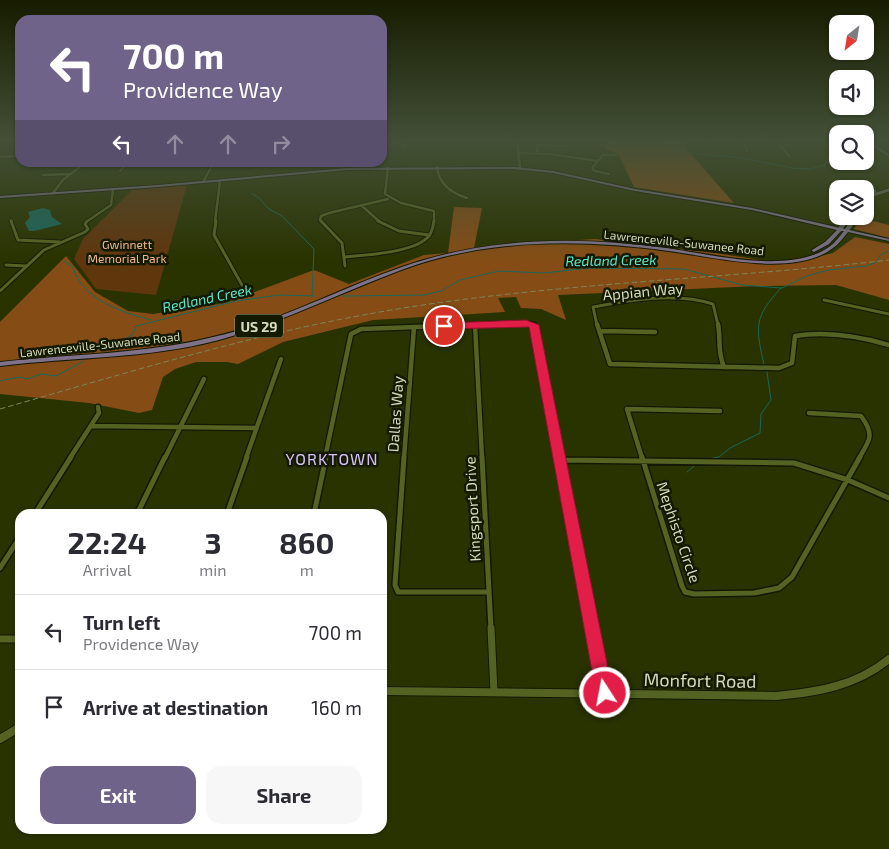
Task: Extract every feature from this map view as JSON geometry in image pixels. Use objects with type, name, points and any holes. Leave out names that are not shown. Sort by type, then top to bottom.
[{"type":"main road","points":[[0,196],[224,181]]},
{"type":"main road","points":[[594,181],[739,208],[789,214],[799,219],[859,234]]},
{"type":"main road","points":[[874,192],[888,188]]},
{"type":"main road","points":[[874,195],[888,188]]},
{"type":"main road","points":[[739,208],[889,241]]},
{"type":"main road","points":[[828,226],[836,225]]},
{"type":"main road","name":"Lawrenceville-Suwanee Road","points":[[843,231],[844,225]]},
{"type":"main road","name":"Lawrenceville-Suwanee Road","points":[[0,360],[161,345],[220,334],[272,317],[399,266],[456,250],[537,241],[599,242],[696,252],[754,261],[798,258],[821,248],[848,225]]},
{"type":"main road","name":"Lawrenceville-Suwanee Road","points":[[0,364],[150,350],[195,343],[251,329],[404,268],[443,257],[525,244],[599,242]]},
{"type":"street","points":[[53,193],[65,181]]},
{"type":"street","points":[[220,181],[214,235],[247,294]]},
{"type":"street","points":[[387,181],[385,194],[388,199]]},
{"type":"street","points":[[442,181],[453,194],[467,198]]},
{"type":"street","points":[[0,291],[44,250],[85,232],[88,229],[85,224],[87,220],[111,205],[113,189]]},
{"type":"street","points":[[344,257],[370,255],[420,242],[429,235],[435,220],[434,211],[388,199],[321,216],[320,220],[342,243],[344,257],[346,266]]},
{"type":"street","points":[[362,206],[384,227],[394,231],[429,235]]},
{"type":"street","points":[[11,220],[18,240],[29,242],[54,240],[60,242]]},
{"type":"street","points":[[6,266],[26,266]]},
{"type":"street","name":"Appian Way","points":[[724,367],[719,354],[720,335],[713,304],[702,299],[685,297],[593,307],[593,314],[610,364],[724,367],[779,368],[792,363],[795,336],[806,334],[849,335],[889,346]]},
{"type":"street","points":[[824,300],[889,314]]},
{"type":"street","points":[[315,509],[351,334],[361,329],[526,323],[534,325],[605,693]]},
{"type":"street","name":"Kingsport Drive","points":[[475,325],[494,692]]},
{"type":"street","name":"Dallas Way","points":[[414,327],[395,585],[398,592],[488,592]]},
{"type":"street","points":[[600,331],[655,332]]},
{"type":"street","points":[[229,509],[281,359]]},
{"type":"street","points":[[139,509],[204,379]]},
{"type":"street","points":[[38,509],[99,413],[98,407]]},
{"type":"street","name":"Mephisto Circle","points":[[720,411],[627,409],[682,586],[685,592],[694,594],[754,593],[779,588],[792,577],[870,440],[869,427],[857,414],[809,413]]},
{"type":"street","points":[[91,426],[256,428]]},
{"type":"street","points":[[560,460],[794,463],[848,480],[889,498]]},
{"type":"street","points":[[0,568],[15,545]]},
{"type":"street","points":[[0,639],[15,639]]},
{"type":"street","name":"Monfort Road","points":[[387,691],[776,696],[826,690],[848,684],[879,668],[889,659]]},
{"type":"street","points":[[0,739],[15,730]]},
{"type":"green space","name":"Gwinnett Memorial Park","points":[[187,185],[156,295],[96,289],[74,259],[83,239],[132,190]]},
{"type":"shaded area","points":[[631,181],[714,181],[734,203],[634,187]]},
{"type":"shaded area","points":[[454,207],[482,208],[474,248],[595,239],[709,252],[787,264],[833,253],[855,237],[889,244],[889,300],[836,285],[757,286],[558,295],[566,320],[541,309],[521,308],[516,297],[498,298],[505,312],[373,320],[283,342],[238,364],[196,362],[175,369],[163,377],[152,410],[139,413],[89,403],[0,394],[0,322],[66,256],[95,292],[128,311],[153,314],[225,303],[314,270],[349,284],[424,255],[448,253]]},
{"type":"shaded area","points":[[874,221],[889,225],[889,238],[854,229],[857,225],[874,225]]},
{"type":"water","points":[[43,208],[50,210],[52,217],[62,224],[29,231],[25,223],[30,217],[28,212]]},
{"type":"waterway","points":[[252,194],[258,197],[269,209],[282,216],[314,249],[312,295]]},
{"type":"waterway","name":"Redland Creek","points":[[878,260],[880,255],[889,251]]},
{"type":"waterway","points":[[64,261],[73,267],[85,288],[104,303],[127,313],[151,320]]},
{"type":"waterway","name":"Redland Creek","points":[[343,296],[424,295],[441,291],[460,280],[499,271],[544,273],[589,268],[684,269],[742,285],[782,288],[807,276],[828,270],[866,266],[877,262]]},
{"type":"waterway","points":[[764,365],[759,341],[759,324],[765,307],[781,288]]},
{"type":"waterway","name":"Redland Creek","points":[[114,346],[133,334],[136,326],[236,301],[279,295],[315,296]]},
{"type":"waterway","name":"Redland Creek","points":[[0,381],[19,377],[27,379],[41,374],[56,376],[84,361]]},
{"type":"waterway","points":[[713,458],[719,457],[730,448],[760,433],[761,414],[771,400],[767,372]]},
{"type":"waterway","points":[[687,472],[694,466]]},
{"type":"railway","points":[[0,409],[210,350],[316,324],[369,314],[481,297],[889,260]]},
{"type":"district","name":"YORKTOWN","points":[[332,458]]},
{"type":"route","points":[[444,326],[526,323],[534,325],[605,693]]}]
